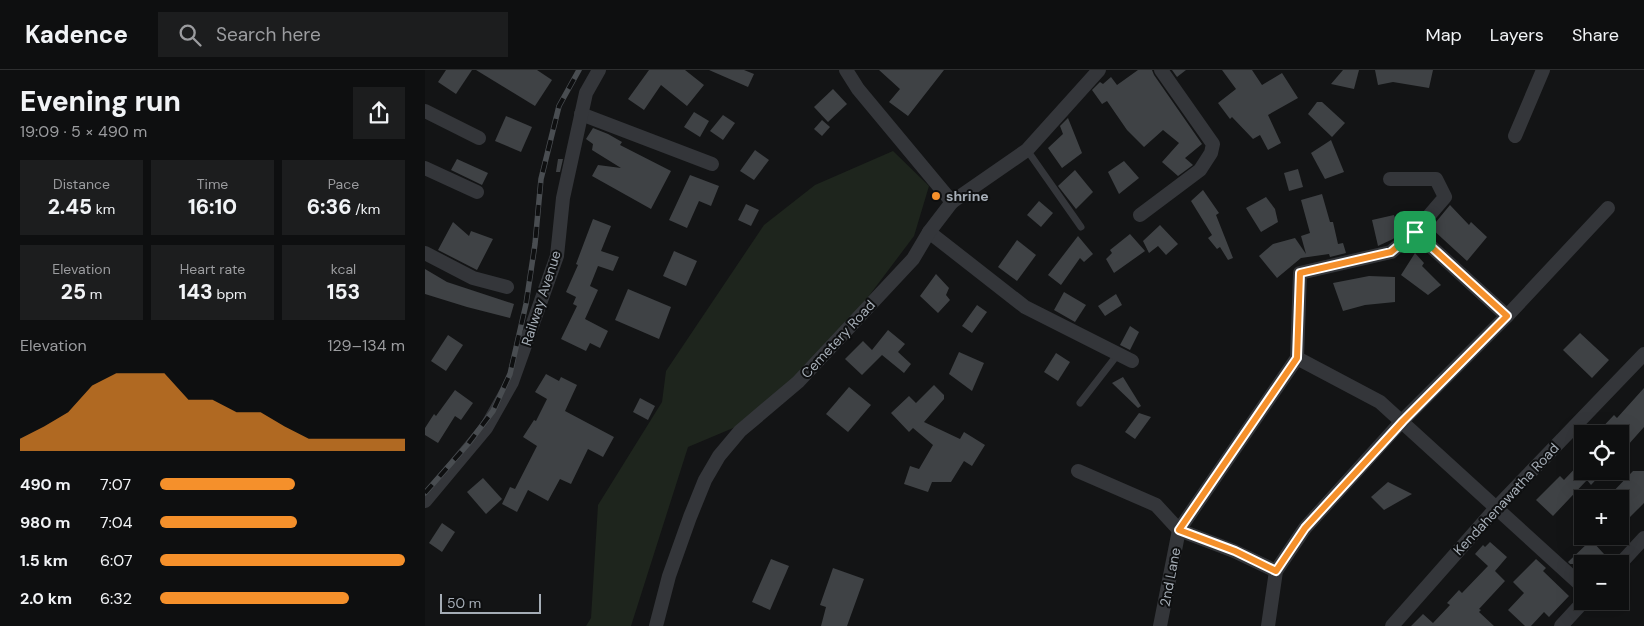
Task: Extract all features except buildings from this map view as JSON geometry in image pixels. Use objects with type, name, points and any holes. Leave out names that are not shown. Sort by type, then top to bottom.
[{"type":"street","name":"Railway Avenue","points":[[425,501],[487,428],[512,382],[557,256],[563,198],[581,114],[586,93],[599,70]]},
{"type":"street","points":[[846,70],[858,90],[952,202]]},
{"type":"street","name":"Cemetery Road","points":[[656,626],[669,576],[690,517],[705,480],[719,456],[741,431],[798,382],[913,259],[929,232],[952,202],[1027,150],[1099,70]]},
{"type":"street","points":[[1140,215],[1200,170],[1211,154],[1213,144],[1161,70]]},
{"type":"street","points":[[1515,136],[1543,70]]},
{"type":"street","points":[[425,111],[479,138]]},
{"type":"street","points":[[581,114],[712,164]]},
{"type":"street","points":[[425,168],[477,192]]},
{"type":"street","points":[[1390,179],[1436,179],[1445,198],[1415,232],[1391,252],[1300,273],[1297,358],[1380,402],[1574,579]]},
{"type":"street","points":[[1268,626],[1276,571],[1305,528],[1403,421],[1507,316],[1608,208]]},
{"type":"street","points":[[929,232],[1025,306],[1132,361]]},
{"type":"street","points":[[1415,232],[1507,316]]},
{"type":"street","points":[[425,253],[473,278],[507,286]]},
{"type":"street","name":"Kendahenawatha Road","points":[[1392,626],[1496,508],[1644,354]]},
{"type":"street","name":"2nd Lane","points":[[1160,626],[1179,530],[1297,358]]},
{"type":"street","points":[[1079,471],[1157,505],[1179,530],[1235,551],[1276,571]]},
{"type":"street","points":[[1628,555],[1644,538]]},
{"type":"street","points":[[1561,626],[1576,610]]},
{"type":"lane","points":[[1027,150],[1081,227]]},
{"type":"lane","points":[[1080,403],[1118,354]]},
{"type":"shaded area","points":[[893,151],[929,186],[914,236],[835,341],[769,413],[688,447],[631,626],[586,626],[591,618],[598,505],[662,402],[666,371],[764,225],[815,185]]},
{"type":"railway","points":[[425,493],[468,444],[493,411],[510,374],[526,304],[535,244],[541,179],[559,106],[579,70]]},
{"type":"place","name":"shrine","points":[[936,196]]},
{"type":"route","points":[[1415,232],[1507,316],[1403,421],[1305,528],[1276,571],[1235,551],[1179,530],[1297,358],[1300,273],[1391,252],[1415,232]]}]
